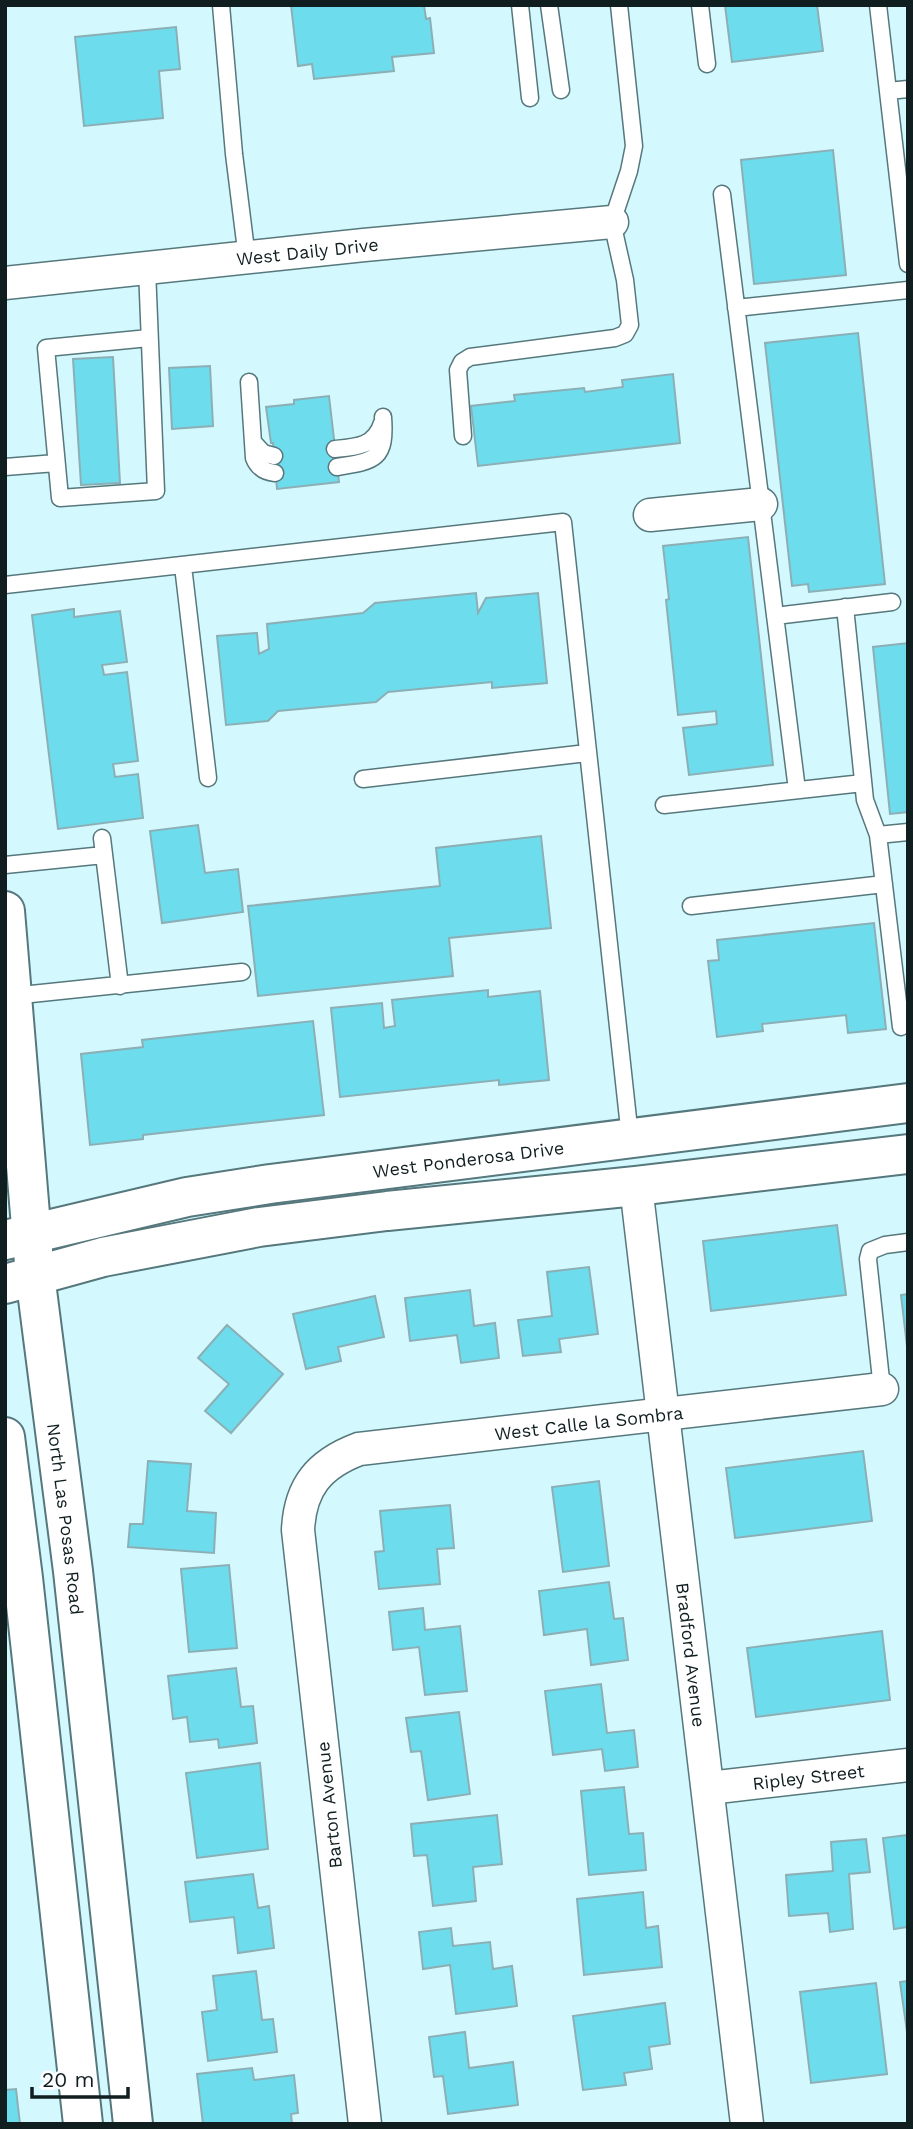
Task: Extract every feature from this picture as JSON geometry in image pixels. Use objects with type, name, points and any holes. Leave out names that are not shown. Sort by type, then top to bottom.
[{"type":"main road","name":"North Las Posas Road","points":[[5,911],[12,996],[20,1279],[74,1571],[133,2124]]},
{"type":"main road","name":"West Ponderosa Drive","points":[[19,1236],[211,1194],[908,1102]]},
{"type":"main road","points":[[630,1137],[636,1186]]},
{"type":"main road","points":[[20,1279],[103,1257],[259,1227],[908,1154]]},
{"type":"main road","points":[[5,1437],[14,1578],[83,2124]]},
{"type":"main road","points":[[14,1578],[74,1571]]},
{"type":"street","name":"West Daily Drive","points":[[5,283],[364,244],[612,222]]},
{"type":"street","points":[[649,515],[761,503]]},
{"type":"street","name":"Bradford Avenue","points":[[636,1186],[747,2124]]},
{"type":"street","name":"West Calle la Sombra","points":[[309,1487],[317,1474],[329,1463],[359,1449],[883,1389]]},
{"type":"street","name":"Barton Avenue","points":[[309,1487],[301,1508],[298,1531],[365,2124]]},
{"type":"street","name":"Ripley Street","points":[[709,1788],[908,1765]]},
{"type":"lane","points":[[220,5],[247,258]]},
{"type":"lane","points":[[520,5],[530,98]]},
{"type":"lane","points":[[549,5],[561,90]]},
{"type":"lane","points":[[463,436],[458,370],[462,362],[470,357],[615,338],[625,334],[630,325],[625,280],[612,222],[629,171],[634,146],[619,5]]},
{"type":"lane","points":[[701,5],[706,64]]},
{"type":"lane","points":[[878,5],[908,264]]},
{"type":"lane","points":[[888,91],[908,89]]},
{"type":"lane","points":[[722,194],[797,790]]},
{"type":"lane","points":[[147,269],[156,491],[60,498],[46,348],[149,338]]},
{"type":"lane","points":[[736,308],[908,290]]},
{"type":"lane","points":[[249,382],[254,458],[267,472],[275,464]]},
{"type":"lane","points":[[335,449],[365,445],[374,439],[382,425],[383,417],[384,436],[377,455],[364,463],[337,467]]},
{"type":"lane","points":[[5,467],[57,463]]},
{"type":"lane","points":[[5,586],[563,522],[630,1137]]},
{"type":"lane","points":[[183,566],[208,778]]},
{"type":"lane","points":[[775,616],[892,601]]},
{"type":"lane","points":[[845,607],[865,800],[878,835],[901,1027]]},
{"type":"lane","points":[[363,779],[587,753]]},
{"type":"lane","points":[[664,805],[863,783]]},
{"type":"lane","points":[[878,835],[908,832]]},
{"type":"lane","points":[[102,838],[120,986]]},
{"type":"lane","points":[[5,864],[104,855]]},
{"type":"lane","points":[[691,906],[884,884]]},
{"type":"lane","points":[[12,996],[242,972]]},
{"type":"lane","points":[[883,1389],[868,1259],[870,1251],[884,1245],[908,1242]]},
{"type":"building","points":[[291,5],[424,5],[426,19],[430,18],[434,53],[392,57],[394,71],[314,79],[312,64],[298,66]]},
{"type":"building","points":[[725,5],[817,5],[823,51],[732,62]]},
{"type":"building","points":[[176,27],[180,69],[159,71],[163,118],[84,126],[75,37]]},
{"type":"building","points":[[833,150],[846,275],[754,284],[741,160]]},
{"type":"building","points":[[858,333],[885,584],[809,592],[808,584],[792,586],[765,343]]},
{"type":"building","points":[[113,357],[120,483],[81,485],[73,359]]},
{"type":"building","points":[[210,366],[213,426],[172,429],[169,368]]},
{"type":"building","points":[[673,374],[680,443],[478,466],[471,406],[515,401],[514,395],[584,388],[585,392],[623,387],[622,380]]},
{"type":"building","points":[[329,396],[339,482],[277,489],[273,443],[266,407]]},
{"type":"building","points":[[748,537],[773,765],[689,775],[683,728],[717,724],[716,711],[678,715],[663,546]]},
{"type":"building","points":[[476,593],[478,613],[486,598],[538,593],[547,683],[492,688],[492,682],[388,692],[376,702],[278,711],[268,721],[226,725],[217,636],[257,633],[259,654],[269,649],[267,624],[363,613],[375,603]]},
{"type":"building","points":[[74,609],[74,617],[120,611],[127,662],[102,665],[104,675],[127,672],[138,761],[113,764],[115,777],[138,774],[143,818],[58,829],[32,615]]},
{"type":"building","points":[[908,643],[908,812],[890,814],[873,647]]},
{"type":"building","points":[[198,825],[205,873],[238,869],[243,912],[162,923],[150,831]]},
{"type":"building","points":[[541,836],[551,928],[449,938],[453,976],[258,996],[248,906],[440,886],[436,848]]},
{"type":"building","points":[[874,923],[886,1029],[848,1033],[846,1015],[762,1024],[763,1031],[717,1037],[708,961],[719,960],[717,940]]},
{"type":"building","points":[[488,990],[488,997],[540,991],[549,1080],[499,1085],[499,1080],[340,1097],[331,1008],[382,1003],[384,1028],[395,1026],[392,1000]]},
{"type":"building","points":[[313,1021],[324,1115],[143,1135],[143,1139],[90,1145],[81,1054],[143,1047],[142,1040]]},
{"type":"building","points":[[837,1225],[846,1295],[711,1311],[703,1241]]},
{"type":"building","points":[[589,1267],[598,1334],[559,1339],[561,1352],[523,1356],[518,1320],[552,1316],[547,1272]]},
{"type":"building","points":[[470,1290],[474,1326],[495,1323],[499,1358],[461,1363],[457,1335],[410,1341],[405,1298]]},
{"type":"building","points":[[908,1294],[908,1355],[901,1295]]},
{"type":"building","points":[[375,1296],[384,1337],[338,1347],[341,1361],[306,1369],[293,1314]]},
{"type":"building","points":[[227,1325],[283,1374],[231,1433],[205,1411],[229,1384],[198,1358]]},
{"type":"building","points":[[863,1451],[872,1521],[735,1538],[726,1468]]},
{"type":"building","points":[[148,1461],[191,1464],[187,1511],[216,1513],[214,1553],[128,1547],[130,1524],[143,1524]]},
{"type":"building","points":[[599,1481],[609,1566],[563,1572],[552,1487]]},
{"type":"building","points":[[450,1505],[454,1548],[437,1549],[440,1584],[379,1589],[375,1552],[384,1551],[380,1511]]},
{"type":"building","points":[[229,1565],[237,1648],[189,1652],[181,1569]]},
{"type":"building","points":[[609,1582],[614,1619],[623,1618],[628,1660],[591,1665],[587,1629],[544,1635],[539,1591]]},
{"type":"building","points":[[423,1608],[425,1630],[460,1626],[467,1691],[425,1695],[419,1647],[393,1650],[389,1612]]},
{"type":"building","points":[[882,1631],[890,1700],[756,1717],[747,1648]]},
{"type":"building","points":[[236,1668],[241,1707],[253,1706],[257,1743],[219,1748],[218,1739],[190,1742],[187,1717],[173,1719],[168,1676]]},
{"type":"building","points":[[601,1684],[607,1733],[634,1730],[638,1767],[605,1771],[602,1749],[553,1755],[545,1691]]},
{"type":"building","points":[[459,1712],[470,1794],[428,1800],[421,1751],[411,1752],[406,1718]]},
{"type":"building","points":[[260,1763],[268,1849],[197,1858],[186,1773]]},
{"type":"building","points":[[624,1787],[629,1834],[643,1833],[646,1870],[589,1875],[581,1791]]},
{"type":"building","points":[[497,1815],[502,1864],[473,1867],[476,1901],[433,1906],[427,1855],[414,1856],[411,1824]]},
{"type":"building","points":[[908,1835],[908,1927],[894,1929],[883,1838]]},
{"type":"building","points":[[866,1839],[870,1872],[849,1874],[853,1929],[830,1932],[828,1913],[789,1916],[786,1875],[833,1871],[831,1842]]},
{"type":"building","points":[[253,1874],[258,1908],[269,1906],[274,1948],[238,1953],[234,1917],[190,1922],[185,1882]]},
{"type":"building","points":[[643,1892],[646,1928],[658,1926],[662,1967],[584,1975],[577,1899]]},
{"type":"building","points":[[451,1928],[453,1946],[490,1942],[493,1969],[512,1966],[517,2006],[456,2014],[450,1965],[423,1969],[419,1932]]},
{"type":"building","points":[[256,1971],[262,2020],[273,2019],[277,2052],[208,2061],[202,2012],[217,2010],[213,1976]]},
{"type":"building","points":[[908,1981],[908,2039],[900,1982]]},
{"type":"building","points":[[876,1983],[887,2074],[811,2083],[800,1992]]},
{"type":"building","points":[[665,2003],[670,2044],[649,2047],[652,2069],[624,2073],[626,2085],[583,2090],[573,2016]]},
{"type":"building","points":[[465,2032],[469,2068],[513,2062],[518,2105],[448,2114],[443,2076],[434,2077],[429,2037]]},
{"type":"building","points":[[252,2068],[254,2080],[294,2075],[298,2113],[291,2114],[292,2124],[203,2124],[197,2074]]},
{"type":"building","points":[[16,2089],[20,2124],[5,2124],[5,2090]]}]
